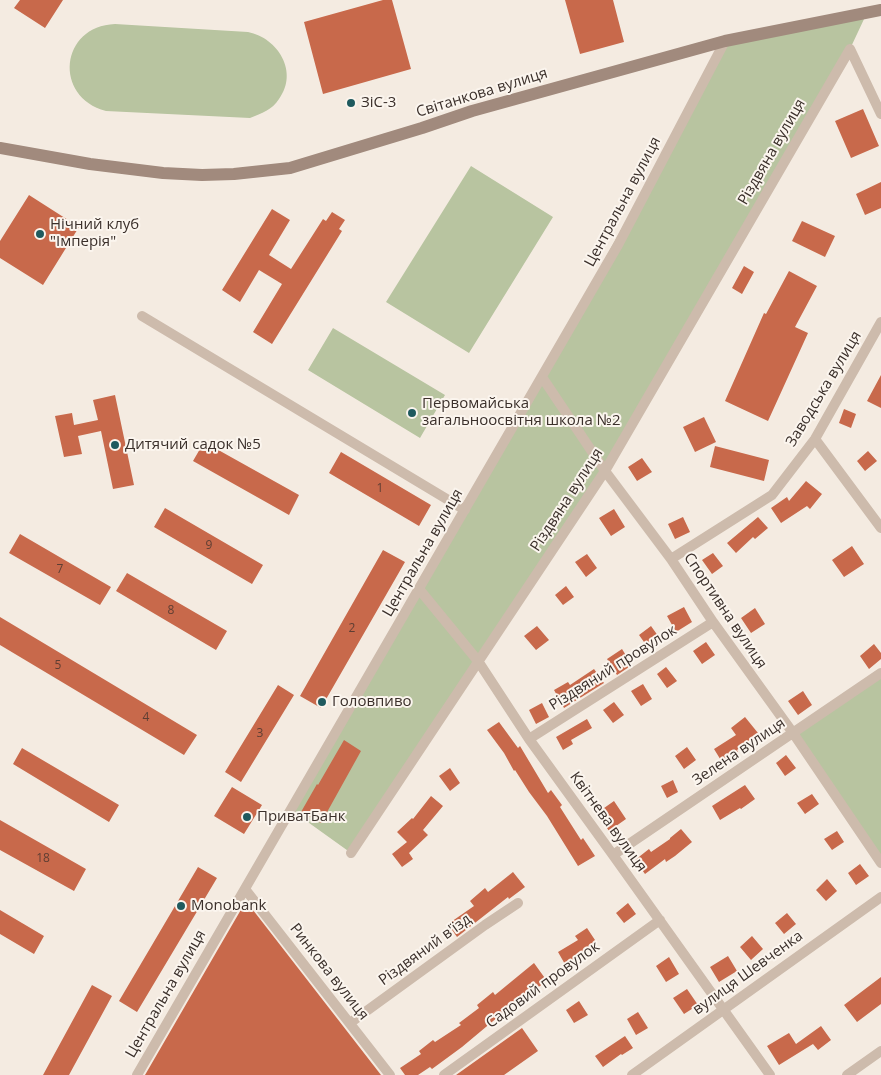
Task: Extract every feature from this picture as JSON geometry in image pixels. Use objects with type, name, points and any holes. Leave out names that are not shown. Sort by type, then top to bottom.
[{"type":"street","name":"Світанкова вулиця","points":[[0,148],[90,164],[163,173],[234,174],[290,168],[472,111],[725,41],[881,10]]},
{"type":"street","name":"Центральна вулиця","points":[[137,1075],[618,245],[725,41]]},
{"type":"street","name":"Різдвяна вулиця","points":[[351,853],[605,471],[850,48],[881,114]]},
{"type":"street","points":[[142,316],[465,510]]},
{"type":"street","name":"Заводська вулиця","points":[[671,559],[772,495],[815,439],[881,322]]},
{"type":"street","name":"Спортивна вулиця","points":[[542,377],[605,471],[671,559],[881,863]]},
{"type":"street","points":[[815,439],[881,528]]},
{"type":"street","name":"Квітнева вулиця","points":[[419,590],[478,660],[529,739],[614,854],[722,1010],[770,1075]]},
{"type":"street","name":"Різдвяний провулок","points":[[529,739],[713,622]]},
{"type":"street","name":"Зелена вулиця","points":[[614,854],[881,674]]},
{"type":"street","name":"Ринкова вулиця","points":[[245,889],[390,1075]]},
{"type":"street","name":"вулиця Шевченка","points":[[632,1075],[881,897]]},
{"type":"street","name":"Різдвяний в'їзд","points":[[350,1023],[518,903]]},
{"type":"street","name":"Садовий провулок","points":[[444,1075],[660,920]]},
{"type":"street","points":[[847,1075],[881,1051]]},
{"type":"green space","points":[[865,17],[850,49],[605,471],[351,853],[291,810],[465,510],[725,43]]},
{"type":"green space","points":[[115,24],[248,32],[259,35],[276,49],[282,58],[287,78],[285,89],[273,106],[250,118],[106,111],[89,103],[77,92],[71,78],[70,63],[74,49],[83,36],[97,28]]},
{"type":"green space","points":[[471,166],[553,217],[469,353],[386,302]]},
{"type":"green space","points":[[333,328],[445,395],[420,438],[308,370]]},
{"type":"green space","points":[[881,673],[881,863],[793,733]]},
{"type":"building","points":[[20,0],[63,0],[45,28],[14,8]]},
{"type":"building","points":[[383,0],[392,0],[411,69],[323,94],[304,22]]},
{"type":"building","points":[[565,0],[613,0],[624,42],[580,54]]},
{"type":"building","points":[[863,109],[879,146],[851,158],[835,121]]},
{"type":"building","points":[[881,182],[881,208],[865,215],[856,194]]},
{"type":"building","name":"Нічний клуб \"Імперія\"","points":[[29,195],[79,227],[43,285],[0,258],[0,241]]},
{"type":"building","points":[[272,209],[290,220],[269,255],[291,269],[323,219],[326,221],[332,212],[345,220],[339,229],[342,231],[272,344],[253,332],[282,284],[259,270],[240,302],[222,290]]},
{"type":"building","points":[[802,221],[835,236],[825,257],[792,241]]},
{"type":"building","points":[[744,266],[754,272],[742,294],[732,288]]},
{"type":"building","points":[[789,271],[817,286],[795,327],[808,333],[768,421],[725,401],[764,313],[766,314]]},
{"type":"building","points":[[881,375],[881,408],[867,401]]},
{"type":"building","name":"Дитячий садок №5","points":[[115,395],[134,485],[113,489],[101,431],[78,436],[82,454],[64,457],[55,416],[72,413],[74,425],[98,420],[93,400]]},
{"type":"building","points":[[844,409],[856,414],[851,428],[839,423]]},
{"type":"building","points":[[704,417],[716,442],[695,452],[683,427]]},
{"type":"building","points":[[204,442],[299,495],[289,515],[193,461]]},
{"type":"building","points":[[715,446],[769,460],[764,481],[710,467]]},
{"type":"building","points":[[868,451],[877,461],[865,471],[857,461]]},
{"type":"building","points":[[341,452],[431,505],[419,526],[329,473]]},
{"type":"building","points":[[642,458],[652,472],[637,481],[628,467]]},
{"type":"building","points":[[806,481],[822,494],[810,509],[807,506],[781,523],[771,508],[787,497],[789,501]]},
{"type":"building","points":[[165,508],[263,565],[252,584],[154,527]]},
{"type":"building","points":[[614,509],[625,527],[611,536],[599,518]]},
{"type":"building","points":[[683,517],[690,532],[675,539],[668,524]]},
{"type":"building","points":[[758,517],[768,528],[755,539],[753,537],[736,553],[727,543]]},
{"type":"building","points":[[20,534],[111,587],[100,605],[9,553]]},
{"type":"building","points":[[852,546],[864,564],[844,577],[832,560]]},
{"type":"building","points":[[383,550],[405,562],[321,708],[300,696]]},
{"type":"building","points":[[713,553],[723,566],[712,574],[702,560]]},
{"type":"building","points":[[587,554],[597,568],[586,577],[575,562]]},
{"type":"building","points":[[127,573],[227,631],[216,650],[116,591]]},
{"type":"building","points":[[566,586],[574,597],[563,605],[555,595]]},
{"type":"building","points":[[684,607],[692,622],[676,632],[667,616]]},
{"type":"building","points":[[755,608],[765,624],[751,633],[741,618]]},
{"type":"building","points":[[0,617],[197,735],[184,755],[0,645]]},
{"type":"building","points":[[537,626],[549,640],[536,650],[524,636]]},
{"type":"building","points":[[651,626],[661,640],[649,649],[639,635]]},
{"type":"building","points":[[706,642],[715,655],[702,664],[693,651]]},
{"type":"building","points":[[874,644],[881,653],[881,659],[869,669],[860,656]]},
{"type":"building","points":[[622,649],[632,665],[617,675],[607,659]]},
{"type":"building","points":[[666,667],[677,681],[667,688],[657,674]]},
{"type":"building","points":[[594,669],[604,683],[564,708],[554,690],[568,682],[570,685]]},
{"type":"building","points":[[643,684],[652,699],[641,706],[631,691]]},
{"type":"building","points":[[278,685],[294,695],[241,782],[225,772]]},
{"type":"building","points":[[803,691],[812,705],[798,715],[788,701]]},
{"type":"building","points":[[614,702],[624,715],[613,723],[603,710]]},
{"type":"building","points":[[542,703],[549,717],[536,724],[529,710]]},
{"type":"building","points":[[745,717],[758,733],[737,750],[738,752],[722,762],[714,749],[736,735],[731,728]]},
{"type":"building","points":[[587,719],[592,728],[571,740],[573,744],[563,750],[556,737]]},
{"type":"building","points":[[499,722],[518,748],[520,746],[548,793],[551,790],[562,805],[560,807],[581,840],[583,838],[595,856],[578,866],[547,816],[487,730]]},
{"type":"building","points":[[344,740],[361,751],[321,823],[301,812]]},
{"type":"building","points":[[687,747],[696,760],[684,769],[675,756]]},
{"type":"building","points":[[22,748],[119,805],[109,822],[13,764]]},
{"type":"building","points":[[786,755],[796,768],[785,776],[776,763]]},
{"type":"building","points":[[450,768],[460,783],[450,791],[439,776]]},
{"type":"building","points":[[673,780],[678,792],[667,798],[661,786]]},
{"type":"building","points":[[745,785],[755,799],[720,820],[712,806]]},
{"type":"building","points":[[232,787],[262,805],[244,834],[214,816]]},
{"type":"building","points":[[812,794],[819,804],[805,814],[797,803]]},
{"type":"building","points":[[431,796],[443,806],[423,830],[428,835],[409,853],[413,859],[402,867],[392,854],[407,842],[397,832],[413,819]]},
{"type":"building","points":[[614,801],[626,819],[609,831],[597,813]]},
{"type":"building","points":[[0,820],[86,869],[74,891],[0,850]]},
{"type":"building","points":[[681,829],[692,842],[675,856],[666,862],[665,859],[645,874],[635,860],[649,849],[651,852]]},
{"type":"building","points":[[837,831],[844,842],[832,850],[824,839]]},
{"type":"building","points":[[860,864],[869,876],[856,885],[848,873]]},
{"type":"building","points":[[198,867],[217,878],[137,1012],[119,1001]]},
{"type":"building","points":[[513,872],[525,887],[509,899],[508,897],[457,937],[448,924],[474,906],[470,901],[485,888],[488,892]]},
{"type":"building","points":[[827,879],[837,891],[826,901],[816,890]]},
{"type":"building","points":[[246,901],[381,1075],[145,1075]]},
{"type":"building","points":[[628,903],[636,914],[624,923],[616,913]]},
{"type":"building","points":[[0,910],[44,936],[34,954],[0,934]]},
{"type":"building","points":[[787,913],[796,924],[784,934],[775,923]]},
{"type":"building","points":[[587,928],[597,943],[566,966],[558,952],[578,940],[575,936]]},
{"type":"building","points":[[752,936],[763,949],[751,960],[740,947]]},
{"type":"building","points":[[728,956],[737,971],[719,982],[710,967]]},
{"type":"building","points":[[669,957],[679,974],[666,982],[656,966]]},
{"type":"building","points":[[534,963],[547,981],[530,993],[529,991],[462,1047],[432,1069],[430,1067],[418,1075],[405,1075],[400,1068],[421,1054],[419,1051],[433,1040],[435,1042],[461,1025],[459,1023],[479,1008],[477,1005],[493,992],[495,995]]},
{"type":"building","points":[[881,977],[881,1004],[857,1022],[844,1005]]},
{"type":"building","points":[[92,985],[112,996],[69,1075],[43,1075]]},
{"type":"building","points":[[687,989],[698,1005],[684,1014],[673,998]]},
{"type":"building","points":[[579,1001],[588,1015],[574,1023],[566,1010]]},
{"type":"building","points":[[638,1012],[648,1028],[636,1035],[627,1019]]},
{"type":"building","points":[[821,1026],[831,1040],[818,1050],[813,1044],[779,1065],[767,1046],[789,1033],[796,1044]]},
{"type":"building","points":[[522,1028],[538,1051],[504,1075],[456,1075]]},
{"type":"building","points":[[625,1036],[633,1048],[603,1067],[595,1056]]},
{"type":"place","name":"ЗіС-3","points":[[351,103]]},
{"type":"place","name":"Нічний клуб \"Імперія\"","points":[[40,234]]},
{"type":"place","name":"Первомайська загальноосвітня школа №2","points":[[412,413]]},
{"type":"place","name":"Дитячий садок №5","points":[[115,445]]},
{"type":"place","name":"Головпиво","points":[[322,702]]},
{"type":"place","name":"ПриватБанк","points":[[247,817]]},
{"type":"place","name":"Monobank","points":[[181,906]]}]
